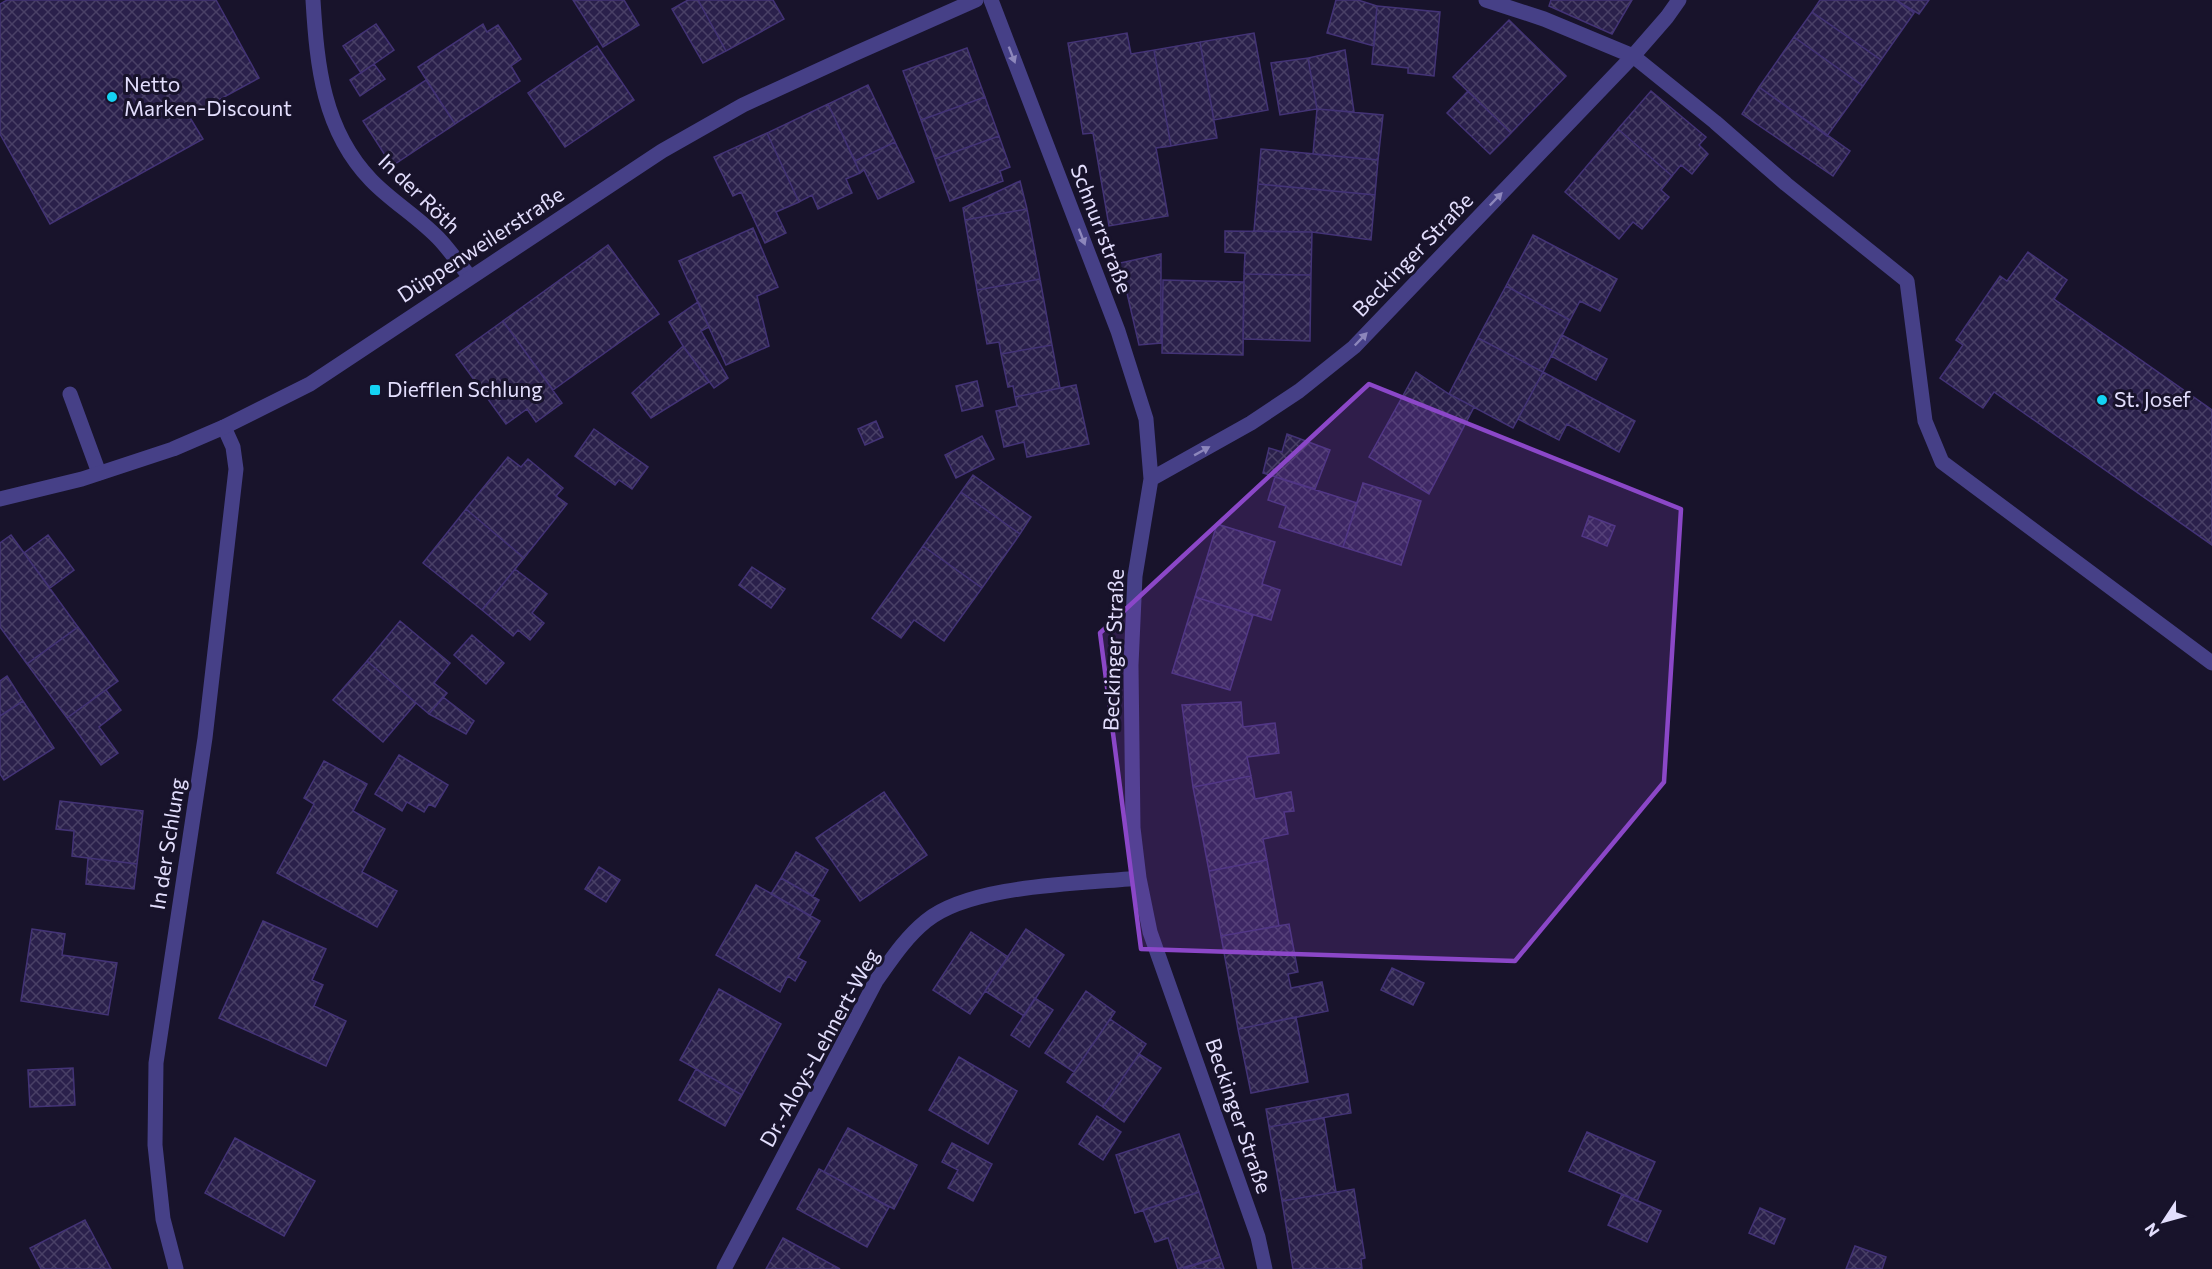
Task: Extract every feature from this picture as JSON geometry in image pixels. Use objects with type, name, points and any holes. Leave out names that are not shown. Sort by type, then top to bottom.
[{"type":"street","name":"In der Röth","points":[[314,0],[316,46],[328,110],[344,147],[371,180],[441,240],[470,277]]},
{"type":"street","name":"Düppenweilerstraße","points":[[0,499],[99,474],[173,449],[224,427],[310,384],[662,151],[743,105],[976,0]]},
{"type":"street","name":"Schnurrstraße","points":[[991,0],[1118,331],[1146,419],[1151,479]]},
{"type":"street","points":[[1486,0],[1545,19],[1633,56],[1786,184],[1907,281],[1925,421],[1942,462],[2212,663]]},
{"type":"street","name":"Beckinger Straße","points":[[1265,1269],[1258,1237],[1229,1152],[1150,933],[1139,878],[1132,828],[1131,665],[1135,576],[1151,479],[1251,423],[1299,391],[1354,347],[1633,56],[1679,0]]},
{"type":"street","points":[[69,394],[99,474]]},
{"type":"street","name":"In der Schlung","points":[[176,1269],[163,1220],[155,1145],[156,1063],[205,738],[236,469],[232,447],[224,427]]},
{"type":"street","name":"Dr.-Aloys-Lehnert-Weg","points":[[724,1269],[876,981],[906,939],[927,920],[965,900],[1005,891],[1139,878]]},
{"type":"highlighted area","points":[[1369,384],[1681,509],[1664,782],[1515,961],[1141,949],[1100,633]]},
{"type":"building","name":"Netto Marken-Discount","points":[[7,0],[216,0],[259,78],[189,116],[203,139],[50,224],[0,134],[0,4]]},
{"type":"building","points":[[573,0],[624,0],[639,25],[603,47]]},
{"type":"building","points":[[688,0],[698,0],[726,51],[703,63],[672,9]]},
{"type":"building","points":[[698,0],[773,0],[784,19],[726,51]]},
{"type":"building","points":[[1336,0],[1358,0],[1377,6],[1374,46],[1327,33]]},
{"type":"building","points":[[1551,0],[1632,0],[1612,34],[1549,6]]},
{"type":"building","points":[[1820,0],[1896,0],[1914,13],[1881,60],[1812,12]]},
{"type":"building","points":[[1896,0],[1929,0],[1919,14]]},
{"type":"building","points":[[1377,6],[1440,12],[1434,76],[1408,73],[1408,68],[1372,64]]},
{"type":"building","points":[[1812,12],[1881,60],[1863,86],[1794,37]]},
{"type":"building","points":[[1509,20],[1566,76],[1511,133],[1453,77]]},
{"type":"building","points":[[376,24],[394,50],[361,73],[343,46]]},
{"type":"building","points":[[483,24],[487,32],[498,25],[521,59],[511,66],[520,81],[455,124],[418,67]]},
{"type":"building","points":[[1127,33],[1131,54],[1154,50],[1171,146],[1156,148],[1168,216],[1109,226],[1093,133],[1083,134],[1068,43]]},
{"type":"building","points":[[1254,33],[1268,110],[1214,120],[1200,42]]},
{"type":"building","points":[[1794,37],[1863,86],[1827,136],[1759,87]]},
{"type":"building","points":[[1200,42],[1217,138],[1171,146],[1154,50]]},
{"type":"building","points":[[597,46],[634,100],[565,147],[528,93]]},
{"type":"building","points":[[967,48],[985,97],[921,120],[903,71]]},
{"type":"building","points":[[1345,50],[1354,112],[1317,109],[1308,58]]},
{"type":"building","points":[[1308,58],[1317,109],[1280,115],[1271,63]]},
{"type":"building","points":[[374,64],[385,79],[360,96],[350,80]]},
{"type":"building","points":[[426,80],[455,124],[392,166],[363,121]]},
{"type":"building","points":[[868,85],[895,142],[855,161],[828,104]]},
{"type":"building","points":[[1759,87],[1850,151],[1833,176],[1742,114]]},
{"type":"building","points":[[1468,91],[1511,133],[1490,154],[1447,113]]},
{"type":"building","points":[[1651,91],[1706,137],[1699,145],[1708,154],[1692,174],[1681,165],[1672,176],[1618,129]]},
{"type":"building","points":[[985,97],[999,136],[935,159],[921,120]]},
{"type":"building","points":[[828,104],[860,173],[846,179],[852,193],[818,209],[812,195],[799,202],[767,133]]},
{"type":"building","points":[[1317,109],[1383,115],[1378,160],[1313,154]]},
{"type":"building","points":[[1618,129],[1672,176],[1661,190],[1669,197],[1642,229],[1633,222],[1619,239],[1565,192]]},
{"type":"building","points":[[767,133],[799,202],[776,212],[786,233],[765,243],[741,192],[733,196],[714,157]]},
{"type":"building","points":[[999,136],[1010,167],[1000,171],[1003,181],[950,201],[935,159]]},
{"type":"building","points":[[895,142],[914,182],[878,199],[864,170],[860,173],[855,161]]},
{"type":"building","points":[[1261,149],[1378,160],[1375,195],[1258,184]]},
{"type":"building","points":[[1020,181],[1027,209],[965,220],[963,208]]},
{"type":"building","points":[[1258,184],[1375,195],[1371,240],[1312,232],[1254,231]]},
{"type":"building","points":[[1027,209],[1040,279],[977,290],[965,220]]},
{"type":"building","points":[[753,228],[778,287],[757,296],[769,346],[726,365],[679,261]]},
{"type":"building","points":[[1225,231],[1312,232],[1311,275],[1244,274],[1245,253],[1225,252]]},
{"type":"building","points":[[1533,235],[1617,279],[1600,311],[1580,301],[1570,320],[1506,286]]},
{"type":"building","points":[[608,245],[659,314],[553,390],[503,321]]},
{"type":"building","name":"St. Josef","points":[[2028,252],[2067,280],[2054,299],[2212,410],[2212,545],[1994,392],[1983,408],[1940,378],[1963,345],[1956,340],[2000,276],[2007,281]]},
{"type":"building","points":[[1161,254],[1161,343],[1139,345],[1120,263]]},
{"type":"building","points":[[1244,274],[1311,275],[1310,341],[1243,339]]},
{"type":"building","points":[[1040,279],[1052,345],[1001,354],[999,342],[987,344],[977,290]]},
{"type":"building","points":[[1163,280],[1244,282],[1243,355],[1162,353]]},
{"type":"building","points":[[1506,286],[1570,320],[1543,372],[1478,338]]},
{"type":"building","points":[[698,302],[709,327],[701,331],[728,378],[714,388],[683,346],[669,322]]},
{"type":"building","points":[[503,321],[562,403],[536,422],[527,409],[506,424],[456,355]]},
{"type":"building","points":[[1562,335],[1607,359],[1596,380],[1551,356]]},
{"type":"building","points":[[1478,338],[1543,372],[1513,428],[1449,394]]},
{"type":"building","points":[[1052,345],[1060,388],[1015,397],[1013,386],[1008,387],[1001,354]]},
{"type":"building","points":[[683,346],[709,382],[651,418],[632,393]]},
{"type":"building","points":[[1416,372],[1474,407],[1429,494],[1369,457]]},
{"type":"building","points":[[1543,372],[1635,421],[1619,452],[1567,424],[1559,440],[1518,419]]},
{"type":"building","points":[[977,381],[983,406],[962,411],[956,386]]},
{"type":"building","points":[[1076,385],[1089,444],[1027,457],[1024,442],[1004,447],[996,411],[1017,406],[1015,397]]},
{"type":"building","points":[[876,421],[883,437],[865,445],[858,429]]},
{"type":"building","points":[[594,429],[648,467],[632,489],[619,480],[615,485],[575,456]]},
{"type":"building","points":[[1287,434],[1330,450],[1315,489],[1263,473],[1269,448],[1282,452]]},
{"type":"building","points":[[982,436],[994,459],[956,478],[945,455]]},
{"type":"building","points":[[508,457],[521,467],[528,459],[563,488],[556,496],[567,504],[524,558],[466,509]]},
{"type":"building","points":[[973,475],[1031,517],[1020,534],[961,492]]},
{"type":"building","points":[[1275,477],[1357,503],[1343,547],[1279,527],[1286,506],[1268,500]]},
{"type":"building","points":[[1363,483],[1421,501],[1401,565],[1343,547]]},
{"type":"building","points":[[961,492],[1020,534],[982,588],[923,546]]},
{"type":"building","points":[[466,509],[524,558],[482,610],[423,563]]},
{"type":"building","points":[[1589,516],[1615,526],[1607,546],[1582,536]]},
{"type":"building","points":[[1217,524],[1275,542],[1262,584],[1280,590],[1271,620],[1195,597]]},
{"type":"building","points":[[11,535],[78,627],[27,664],[0,627],[0,543]]},
{"type":"building","points":[[48,535],[74,570],[50,588],[24,553]]},
{"type":"building","points":[[923,546],[982,588],[944,641],[914,620],[901,638],[872,618]]},
{"type":"building","points":[[752,567],[785,589],[771,608],[739,585]]},
{"type":"building","points":[[515,569],[547,594],[532,613],[544,623],[530,640],[518,630],[513,636],[482,610]]},
{"type":"building","points":[[1195,597],[1253,615],[1230,690],[1172,673]]},
{"type":"building","points":[[400,621],[450,663],[434,683],[447,693],[429,714],[367,661]]},
{"type":"building","points":[[78,627],[118,681],[67,718],[27,664]]},
{"type":"building","points":[[472,635],[504,663],[486,684],[454,655]]},
{"type":"building","points":[[367,661],[416,703],[383,742],[333,700]]},
{"type":"building","points":[[7,676],[23,701],[0,716],[0,681]]},
{"type":"building","points":[[106,690],[121,710],[99,727],[118,753],[101,765],[67,718]]},
{"type":"building","points":[[443,697],[474,721],[466,734],[429,714]]},
{"type":"building","points":[[23,701],[54,748],[4,780],[0,774],[0,716]]},
{"type":"building","points":[[1241,702],[1243,727],[1275,723],[1279,753],[1247,757],[1251,776],[1193,787],[1182,705]]},
{"type":"building","points":[[399,755],[448,785],[435,807],[429,804],[424,812],[407,802],[402,811],[375,794]]},
{"type":"building","points":[[324,761],[367,784],[353,811],[385,829],[362,872],[397,891],[377,927],[277,873],[314,804],[304,798]]},
{"type":"building","points":[[1251,776],[1255,799],[1291,792],[1294,811],[1284,812],[1288,834],[1263,839],[1267,860],[1209,871],[1193,787]]},
{"type":"building","points":[[884,792],[927,855],[860,901],[816,838]]},
{"type":"building","points":[[60,801],[143,811],[137,864],[72,856],[74,831],[56,829]]},
{"type":"building","points":[[796,852],[828,870],[813,896],[781,878]]},
{"type":"building","points":[[88,858],[137,864],[134,889],[86,884]]},
{"type":"building","points":[[1267,860],[1279,926],[1221,936],[1209,871]]},
{"type":"building","points":[[599,867],[620,880],[606,902],[585,889]]},
{"type":"building","points":[[781,878],[819,900],[810,916],[771,894]]},
{"type":"building","points":[[756,885],[820,921],[798,958],[806,962],[795,981],[788,976],[780,992],[716,955]]},
{"type":"building","points":[[263,921],[326,949],[312,980],[323,985],[314,1006],[346,1021],[326,1066],[219,1018]]},
{"type":"building","points":[[1289,924],[1298,972],[1288,974],[1291,988],[1322,982],[1328,1011],[1238,1029],[1221,936]]},
{"type":"building","points":[[32,929],[65,934],[62,955],[117,963],[108,1015],[21,1001]]},
{"type":"building","points":[[1026,929],[1064,955],[1024,1016],[985,991]]},
{"type":"building","points":[[971,932],[1008,957],[970,1014],[933,990]]},
{"type":"building","points":[[1392,968],[1424,983],[1413,1005],[1381,990]]},
{"type":"building","points":[[719,989],[781,1024],[742,1095],[680,1060]]},
{"type":"building","points":[[1086,991],[1115,1012],[1074,1072],[1045,1053]]},
{"type":"building","points":[[1035,998],[1053,1010],[1029,1047],[1011,1035]]},
{"type":"building","points":[[1296,1017],[1308,1082],[1251,1093],[1238,1029]]},
{"type":"building","points":[[1110,1019],[1146,1044],[1103,1107],[1067,1082]]},
{"type":"building","points":[[1139,1054],[1161,1068],[1124,1122],[1103,1107]]},
{"type":"building","points":[[959,1057],[1017,1091],[988,1144],[929,1110]]},
{"type":"building","points":[[73,1068],[75,1105],[30,1107],[28,1070]]},
{"type":"building","points":[[696,1069],[742,1095],[725,1126],[679,1100]]},
{"type":"building","points":[[1348,1094],[1351,1113],[1269,1127],[1266,1109]]},
{"type":"building","points":[[1097,1116],[1121,1132],[1103,1160],[1079,1144]]},
{"type":"building","points":[[1324,1118],[1336,1192],[1282,1201],[1269,1127]]},
{"type":"building","points":[[848,1128],[917,1165],[894,1209],[824,1172]]},
{"type":"building","points":[[1587,1132],[1655,1162],[1637,1201],[1569,1171]]},
{"type":"building","points":[[1179,1134],[1199,1192],[1135,1213],[1116,1155]]},
{"type":"building","points":[[235,1138],[315,1181],[284,1236],[205,1193]]},
{"type":"building","points":[[952,1143],[992,1164],[973,1201],[948,1188],[958,1170],[942,1162]]},
{"type":"building","points":[[819,1169],[889,1207],[867,1247],[797,1209]]},
{"type":"building","points":[[1354,1189],[1365,1258],[1361,1259],[1362,1269],[1293,1269],[1282,1201]]},
{"type":"building","points":[[1199,1192],[1220,1257],[1178,1269],[1168,1238],[1155,1242],[1143,1210]]},
{"type":"building","points":[[1622,1194],[1661,1211],[1647,1242],[1608,1225]]},
{"type":"building","points":[[1760,1208],[1785,1219],[1774,1244],[1749,1233]]},
{"type":"building","points":[[85,1220],[111,1269],[41,1269],[30,1248]]},
{"type":"building","points":[[783,1238],[840,1269],[766,1269]]},
{"type":"building","points":[[1855,1246],[1886,1257],[1882,1269],[1846,1269]]},
{"type":"building","points":[[1220,1257],[1224,1269],[1183,1269]]},
{"type":"place","name":"Netto Marken-Discount","points":[[112,97]]},
{"type":"place","name":"Diefflen Schlung","points":[[375,390]]},
{"type":"place","name":"St. Josef","points":[[2102,400]]}]
